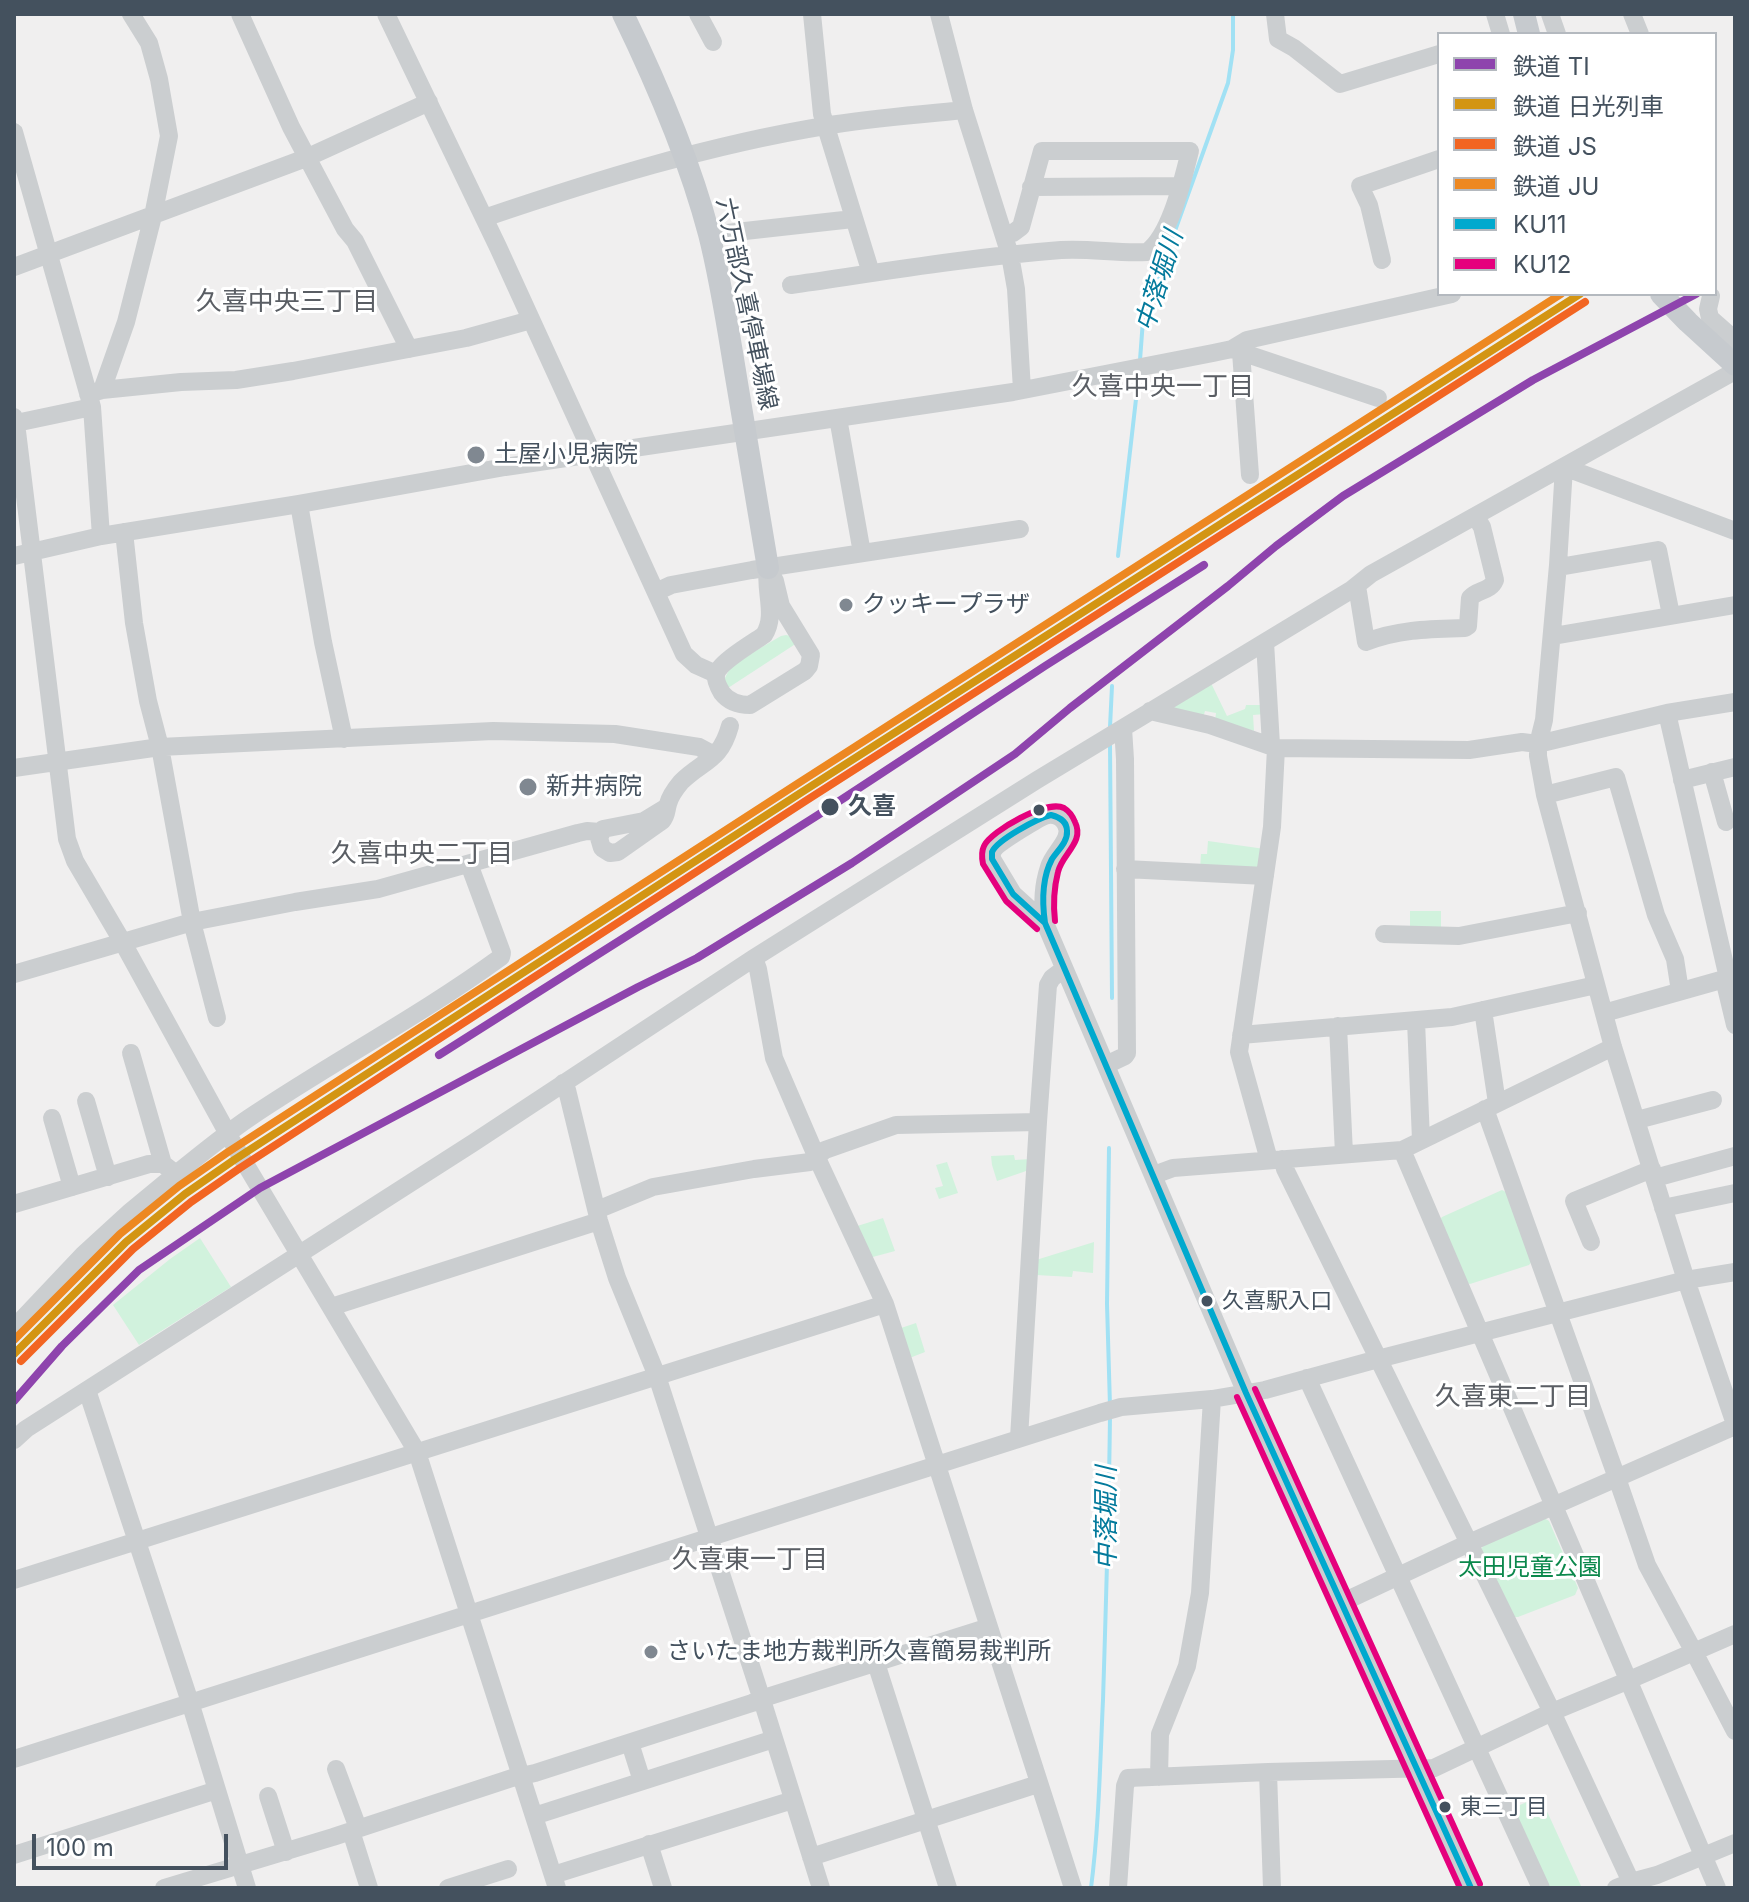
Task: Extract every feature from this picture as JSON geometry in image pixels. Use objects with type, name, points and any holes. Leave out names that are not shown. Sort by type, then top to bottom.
[{"type":"main road","name":"六万部久喜停車場線","points":[[626,15],[683,156],[709,235],[724,303],[768,568]]},
{"type":"main road","points":[[1663,296],[1732,375]]},
{"type":"street","points":[[94,397],[126,322],[153,216],[169,136],[149,43],[131,14]]},
{"type":"street","points":[[240,14],[306,158],[345,229],[355,241],[409,349]]},
{"type":"street","points":[[386,14],[484,218],[684,654],[719,683],[734,703],[750,705]]},
{"type":"street","points":[[698,14],[713,42]]},
{"type":"street","points":[[812,14],[822,114],[871,273]]},
{"type":"street","points":[[939,14],[964,110],[1010,255],[1016,289],[1022,390]]},
{"type":"street","points":[[1275,14],[1278,39],[1340,84],[1437,55]]},
{"type":"street","points":[[14,267],[306,158],[429,102]]},
{"type":"street","points":[[484,218],[581,185],[683,156],[825,126],[964,110]]},
{"type":"street","points":[[14,132],[47,254],[94,397],[101,536]]},
{"type":"street","points":[[791,285],[1010,255],[1091,249],[1147,252],[1153,248],[1167,224],[1190,151],[1042,151],[1021,227],[1004,235]]},
{"type":"street","points":[[1382,260],[1369,205],[1360,186],[1437,160]]},
{"type":"street","points":[[1031,187],[1181,186]]},
{"type":"street","points":[[709,235],[853,219]]},
{"type":"street","points":[[1236,350],[1247,340],[1443,296]]},
{"type":"street","points":[[1711,296],[1708,309],[1710,318],[1735,340]]},
{"type":"street","points":[[531,320],[466,338],[293,371],[236,380],[181,382],[94,397],[15,420],[23,554],[67,839],[75,861],[228,1134],[417,1452],[555,1881],[649,1844],[793,1800]]},
{"type":"street","points":[[1236,350],[1250,475]]},
{"type":"street","points":[[23,554],[101,536],[593,453],[1022,390],[1236,350],[1378,398]]},
{"type":"street","points":[[14,1440],[26,1429],[754,958],[1357,586],[1371,574],[1732,375]]},
{"type":"street","points":[[838,418],[862,553]]},
{"type":"street","points":[[1564,467],[1735,531]]},
{"type":"street","points":[[1341,1603],[1735,1425],[1728,1384],[1686,1280],[1613,1047],[1545,795],[1538,756],[1552,635],[1564,467]]},
{"type":"street","points":[[299,504],[344,739]]},
{"type":"street","points":[[1357,586],[1366,642],[1413,630],[1465,628],[1468,626],[1472,595],[1490,588],[1495,580],[1482,527],[1476,517]]},
{"type":"street","points":[[656,592],[671,585],[768,568],[1020,529]]},
{"type":"street","points":[[124,532],[134,623],[148,701],[160,747],[192,922],[217,1018]]},
{"type":"street","points":[[1558,565],[1658,550],[1671,615]]},
{"type":"street","points":[[600,832],[602,848],[610,853],[618,852],[662,821],[671,796],[681,782],[721,748],[730,726],[750,705],[809,666],[811,655],[781,606],[775,581],[768,568]]},
{"type":"street","points":[[764,635],[771,619],[766,581],[768,568]]},
{"type":"street","points":[[1552,635],[1735,605]]},
{"type":"street","points":[[730,726],[719,683],[722,665],[764,635],[788,628],[796,632]]},
{"type":"street","points":[[1265,642],[1274,747],[1272,827],[1239,1052],[1276,1159],[1285,1169],[1552,1712],[1623,1885],[1660,1882],[1703,1855],[1735,1843]]},
{"type":"street","points":[[1150,711],[1210,725],[1274,747],[1469,750],[1522,742],[1538,744],[1667,713],[1735,702]]},
{"type":"street","points":[[1667,713],[1729,978],[1735,1025]]},
{"type":"street","points":[[1106,1065],[1127,1053],[1125,737],[1121,729]]},
{"type":"street","points":[[14,768],[160,747],[493,731],[615,734],[699,747],[714,755]]},
{"type":"street","points":[[1682,780],[1735,767]]},
{"type":"street","points":[[1712,772],[1726,822]]},
{"type":"street","points":[[1545,795],[1616,777],[1656,915],[1675,959],[1680,991]]},
{"type":"street","points":[[14,974],[192,922],[378,889],[587,831],[600,832],[612,826],[644,821],[667,807]]},
{"type":"street","points":[[1045,923],[1013,894],[991,854],[997,846],[1050,815],[1060,818],[1068,830],[1066,840],[1049,866],[1043,901],[1045,923],[1246,1393],[1471,1888]]},
{"type":"street","points":[[14,1327],[170,1169],[406,1021],[501,957],[469,864]]},
{"type":"street","points":[[1125,869],[1265,876]]},
{"type":"street","points":[[1384,934],[1459,936],[1578,913]]},
{"type":"street","points":[[754,958],[774,1058],[885,1304],[1073,1888]]},
{"type":"street","points":[[1019,1438],[1048,985],[1064,969]]},
{"type":"street","points":[[1604,1013],[1729,978]]},
{"type":"street","points":[[1241,1035],[1452,1017],[1596,985]]},
{"type":"street","points":[[1483,1010],[1491,1106],[1558,1313],[1647,1565],[1735,1731]]},
{"type":"street","points":[[1416,1021],[1421,1140]]},
{"type":"street","points":[[1338,1026],[1344,1154]]},
{"type":"street","points":[[1154,1175],[1173,1168],[1402,1150],[1613,1047]]},
{"type":"street","points":[[131,1053],[170,1169]]},
{"type":"street","points":[[563,1083],[571,1102],[598,1215],[617,1278],[657,1376],[821,1888]]},
{"type":"street","points":[[1637,1120],[1713,1100]]},
{"type":"street","points":[[86,1101],[108,1177]]},
{"type":"street","points":[[52,1118],[72,1187]]},
{"type":"street","points":[[331,1307],[598,1215],[653,1187],[810,1162],[825,1150],[896,1125],[1038,1122]]},
{"type":"street","points":[[1402,1150],[1717,1888]]},
{"type":"street","points":[[1591,1242],[1574,1201],[1654,1173],[1735,1156]]},
{"type":"street","points":[[14,1204],[149,1164],[170,1169]]},
{"type":"street","points":[[1663,1208],[1735,1193]]},
{"type":"street","points":[[14,1759],[1121,1407],[1246,1393],[1686,1280],[1735,1272]]},
{"type":"street","points":[[14,1580],[885,1304]]},
{"type":"street","points":[[1307,1378],[1541,1888]]},
{"type":"street","points":[[87,1390],[190,1702],[247,1888]]},
{"type":"street","points":[[1159,1777],[1160,1734],[1187,1666],[1200,1593],[1212,1399]]},
{"type":"street","points":[[164,1888],[286,1852],[989,1627]]},
{"type":"street","points":[[1118,1888],[1128,1778],[1439,1766],[1552,1712],[1735,1634]]},
{"type":"street","points":[[876,1663],[948,1888]]},
{"type":"street","points":[[534,1816],[774,1739]]},
{"type":"street","points":[[630,1743],[642,1781]]},
{"type":"street","points":[[336,1769],[369,1888]]},
{"type":"street","points":[[1268,1772],[1272,1888]]},
{"type":"street","points":[[811,1857],[1038,1784]]},
{"type":"street","points":[[14,1855],[217,1790]]},
{"type":"street","points":[[268,1796],[286,1852]]},
{"type":"street","points":[[649,1844],[663,1888]]},
{"type":"street","points":[[448,1888],[482,1883],[508,1869]]},
{"type":"green space","points":[[786,635],[797,643],[728,688],[723,682],[736,662]]},
{"type":"green space","points":[[1211,683],[1227,716],[1245,709],[1246,705],[1265,705],[1265,714],[1253,715],[1254,731],[1215,721],[1216,713],[1205,711],[1203,718],[1168,708]]},
{"type":"green space","points":[[1208,841],[1265,849],[1262,872],[1200,870],[1201,854],[1207,854]]},
{"type":"green space","points":[[1410,911],[1441,911],[1441,932],[1410,932]]},
{"type":"green space","points":[[1014,1155],[1015,1160],[1030,1159],[1029,1170],[997,1181],[991,1156]]},
{"type":"green space","points":[[947,1162],[958,1193],[939,1199],[935,1188],[943,1186],[936,1165]]},
{"type":"green space","points":[[1502,1190],[1508,1193],[1533,1260],[1529,1265],[1470,1284],[1465,1282],[1438,1222],[1442,1217]]},
{"type":"green space","points":[[883,1218],[895,1251],[869,1258],[854,1227]]},
{"type":"green space","points":[[200,1238],[231,1287],[139,1345],[113,1305]]},
{"type":"green space","points":[[1094,1242],[1093,1273],[1073,1271],[1072,1277],[1036,1275],[1036,1260]]},
{"type":"green space","points":[[916,1323],[925,1352],[907,1359],[898,1329]]},
{"type":"green space","name":"太田児童公園","points":[[1544,1518],[1549,1521],[1578,1588],[1575,1595],[1512,1617],[1481,1549],[1485,1544]]},
{"type":"green space","points":[[1540,1796],[1582,1888],[1546,1888],[1511,1809]]},
{"type":"waterway","name":"中落堀川","points":[[1140,360],[1143,320],[1228,83],[1233,50],[1233,14]]},
{"type":"waterway","name":"中落堀川","points":[[1118,556],[1139,373]]},
{"type":"waterway","name":"中落堀川","points":[[1110,727],[1112,686]]},
{"type":"waterway","name":"中落堀川","points":[[1110,744],[1112,998]]},
{"type":"waterway","name":"中落堀川","points":[[1109,1148],[1107,1304],[1110,1406]]},
{"type":"waterway","name":"中落堀川","points":[[1091,1888],[1098,1818],[1103,1700],[1110,1415]]},
{"type":"rail line","name":"JU","points":[[14,1340],[120,1234],[179,1186],[228,1152],[1558,296]]},
{"type":"rail line","name":"日光列車","points":[[14,1354],[126,1242],[185,1194],[234,1160],[1577,296]]},
{"type":"rail line","name":"TI","points":[[14,1401],[62,1346],[139,1270],[260,1188],[697,958],[852,863],[1015,754],[1343,496],[1533,380],[1692,296]]},
{"type":"rail line","name":"JS","points":[[21,1361],[133,1249],[191,1202],[240,1168],[807,800],[1585,302]]},
{"type":"rail line","name":"TI","points":[[439,1055],[1204,565]]},
{"type":"transit line","name":"KU12","points":[[1037,929],[1006,901],[983,864],[982,851],[989,840],[1008,825],[1033,812],[1056,806],[1069,812],[1077,836],[1058,872],[1054,896],[1055,921]]},
{"type":"transit line","name":"KU11","points":[[1051,815],[1064,822],[1067,835],[1046,874],[1043,899],[1045,923],[1013,894],[992,859],[992,852],[1018,830],[1051,815]]},
{"type":"transit line","name":"KU11","points":[[1045,923],[1246,1393],[1471,1888]]},
{"type":"transit line","name":"KU12","points":[[1255,1389],[1480,1884]]},
{"type":"transit line","name":"KU12","points":[[1237,1397],[1460,1888]]},
{"type":"place","name":"土屋小児病院","points":[[476,455]]},
{"type":"place","name":"クッキープラザ","points":[[846,605]]},
{"type":"place","name":"新井病院","points":[[528,787]]},
{"type":"place","name":"久喜","points":[[830,807]]},
{"type":"place","name":"久喜駅入口","points":[[1207,1301]]},
{"type":"place","name":"さいたま地方裁判所久喜簡易裁判所","points":[[651,1652]]},
{"type":"place","name":"東三丁目","points":[[1445,1807]]},
{"type":"district","name":"久喜中央三丁目","points":[[287,302]]},
{"type":"district","name":"久喜中央一丁目","points":[[1163,387]]},
{"type":"district","name":"久喜中央二丁目","points":[[422,854]]},
{"type":"district","name":"久喜東二丁目","points":[[1513,1397]]},
{"type":"district","name":"久喜東一丁目","points":[[750,1560]]}]
